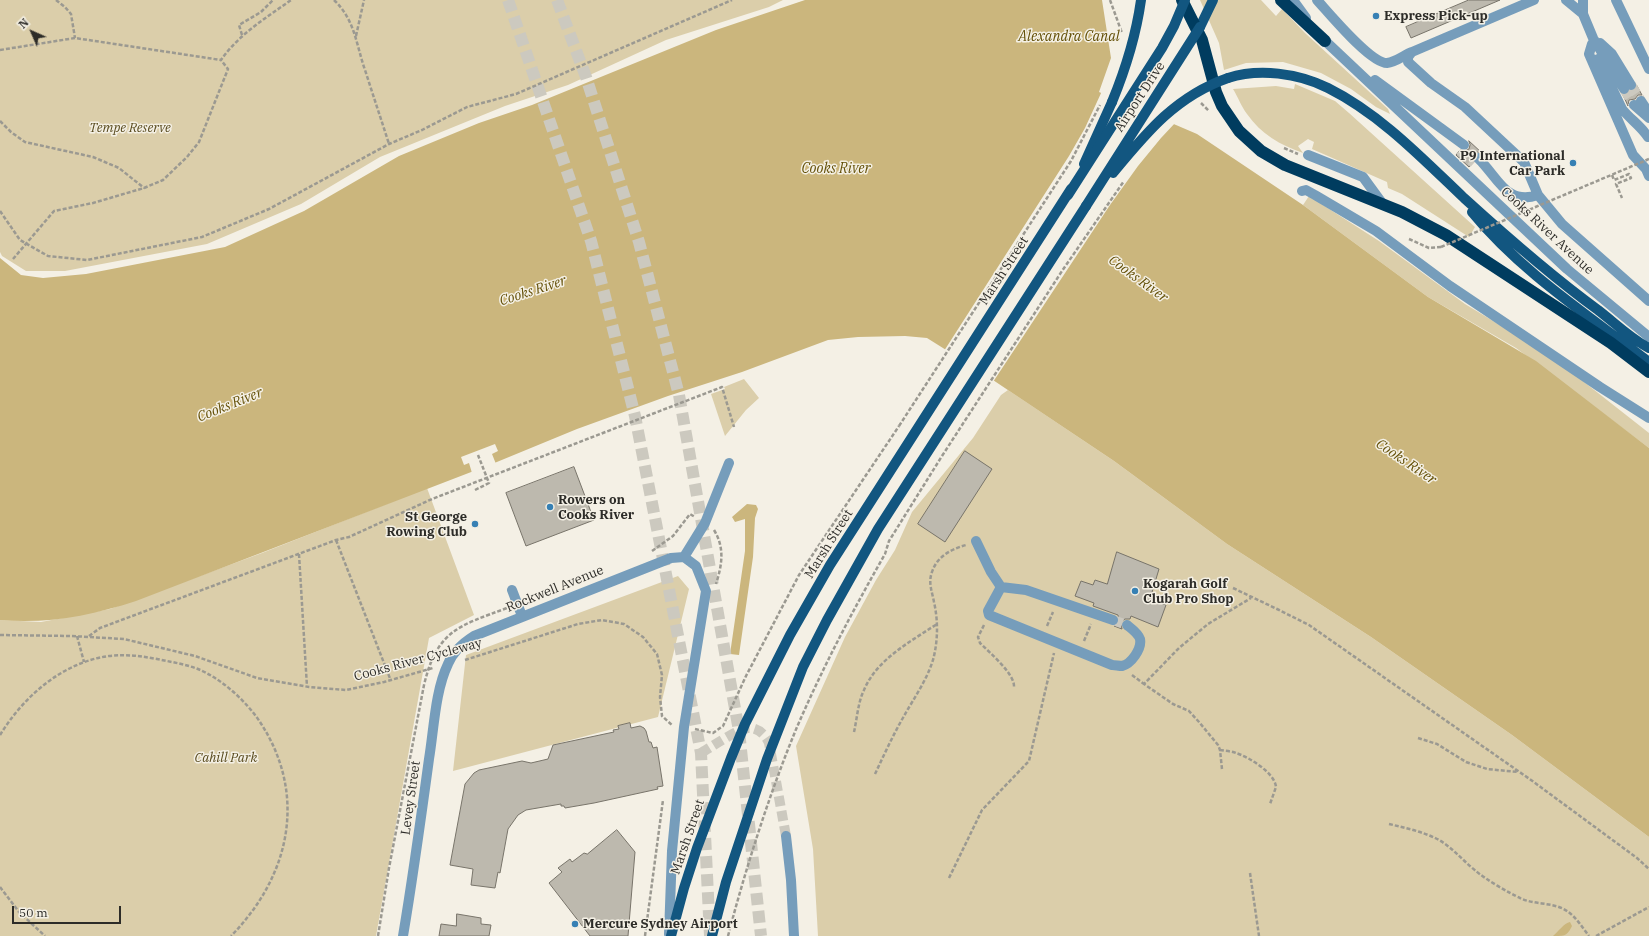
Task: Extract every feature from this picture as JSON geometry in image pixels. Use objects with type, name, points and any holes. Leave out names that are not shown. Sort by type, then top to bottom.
[{"type":"highway","points":[[1183,0],[1202,40],[1216,92],[1222,106],[1239,131],[1249,142],[1272,159],[1382,203],[1446,235],[1611,344],[1649,372]]},
{"type":"highway","points":[[1281,0],[1324,41]]},
{"type":"main road","name":"Airport Drive","points":[[1068,195],[1096,139],[1122,77],[1135,38],[1141,0]]},
{"type":"main road","points":[[1068,195],[1151,66],[1174,26],[1183,0]]},
{"type":"main road","name":"Airport Drive","points":[[1086,206],[1188,47],[1200,27],[1213,0]]},
{"type":"main road","points":[[712,936],[726,882],[755,791],[803,667],[863,555],[1086,206],[1163,116],[1195,93],[1228,78],[1248,74],[1285,75],[1326,87],[1371,114],[1516,246],[1568,288],[1649,348]]},
{"type":"main road","points":[[1443,178],[1482,224],[1511,254],[1554,290],[1649,362]]},
{"type":"main road","name":"Marsh Street","points":[[670,936],[700,841],[745,724],[768,677],[834,559],[1068,195]]},
{"type":"street","name":"Cooks River Avenue","points":[[1293,0],[1324,41],[1349,62],[1567,269],[1649,337]]},
{"type":"street","points":[[1317,0],[1355,42],[1379,61],[1391,62],[1534,0]]},
{"type":"street","points":[[1566,0],[1583,14]]},
{"type":"street","points":[[1583,0],[1583,14],[1619,104],[1626,114],[1643,128],[1648,137]]},
{"type":"street","points":[[1616,0],[1649,70]]},
{"type":"street","points":[[1593,41],[1627,87]]},
{"type":"street","points":[[1593,41],[1589,54],[1633,155],[1646,169],[1649,176]]},
{"type":"street","points":[[1412,52],[1408,57],[1408,62],[1410,65],[1431,83],[1465,108],[1524,162],[1538,195],[1562,224],[1649,301]]},
{"type":"street","points":[[1349,62],[1393,92],[1462,148]]},
{"type":"street","points":[[1649,113],[1638,103],[1649,118]]},
{"type":"street","points":[[1308,155],[1363,178],[1382,203]]},
{"type":"street","points":[[1476,161],[1481,170],[1497,180],[1514,196],[1524,198],[1538,195]]},
{"type":"street","points":[[1302,191],[1306,190],[1376,231],[1450,286],[1600,387],[1649,418]]},
{"type":"street","points":[[684,557],[704,523],[729,464]]},
{"type":"street","points":[[976,541],[991,572],[1001,587],[1026,590],[1112,620]]},
{"type":"street","name":"Marsh Street","points":[[670,936],[672,851],[684,727],[706,592],[696,566],[684,557]]},
{"type":"street","name":"Rockwell Avenue","points":[[447,664],[456,651],[467,640],[522,616],[671,558],[684,557]]},
{"type":"street","points":[[1001,587],[988,611],[989,616],[1112,665],[1123,666],[1129,662],[1136,654],[1140,646],[1138,634],[1127,625]]},
{"type":"street","points":[[512,590],[522,616]]},
{"type":"street","name":"Levey Street","points":[[403,936],[436,711],[442,678],[447,664]]},
{"type":"street","points":[[786,836],[791,880],[794,936]]},
{"type":"path","points":[[56,0],[71,14],[75,38]]},
{"type":"path","points":[[242,36],[239,25],[261,12],[273,0]]},
{"type":"path","points":[[221,60],[242,36],[291,0]]},
{"type":"path","points":[[334,0],[341,6],[352,24],[364,69],[389,144]]},
{"type":"path","points":[[356,36],[364,0]]},
{"type":"path","points":[[0,211],[20,240],[48,256],[87,260],[202,237],[269,209],[389,144],[422,130],[467,107],[516,94],[732,0]]},
{"type":"path","points":[[0,50],[75,38],[221,60],[228,69],[199,142],[187,157],[163,180],[144,188],[93,203],[54,211],[13,259]]},
{"type":"path","points":[[1196,104],[1201,100]]},
{"type":"path","points":[[695,721],[694,729],[713,733],[723,726],[746,676],[799,575],[899,426],[1071,161],[1102,101]]},
{"type":"path","points":[[0,121],[11,132],[25,142],[93,157],[119,168],[144,188]]},
{"type":"path","points":[[1281,146],[1302,156],[1308,155]]},
{"type":"path","points":[[1442,247],[1649,159]]},
{"type":"path","points":[[1612,175],[1614,180],[1629,174],[1631,178],[1616,184],[1622,198]]},
{"type":"path","points":[[728,936],[737,902],[766,812],[797,727],[839,637],[885,554],[890,542],[942,456],[1062,271],[1126,178]]},
{"type":"path","points":[[88,637],[100,628],[336,540],[349,537],[432,499],[722,387],[734,427]]},
{"type":"path","points":[[475,490],[489,483],[478,455]]},
{"type":"path","points":[[651,551],[674,536],[690,514],[713,529],[721,542],[722,562],[716,586]]},
{"type":"path","points":[[336,540],[391,681]]},
{"type":"path","points":[[875,774],[934,657],[937,624],[930,584],[932,571],[938,561],[946,553],[976,541]]},
{"type":"path","points":[[299,554],[307,687]]},
{"type":"path","points":[[1233,588],[1309,625],[1518,772],[1637,858],[1649,869]]},
{"type":"path","points":[[1222,769],[1218,745],[1189,711],[1172,704],[1144,684],[1179,648],[1208,624],[1251,597]]},
{"type":"path","points":[[1042,637],[1058,601]]},
{"type":"path","points":[[378,936],[389,868],[428,670],[437,648],[452,631],[463,625],[518,604]]},
{"type":"path","points":[[1079,652],[1095,614]]},
{"type":"path","points":[[989,616],[978,637],[980,643],[1010,675],[1014,682],[1014,687]]},
{"type":"path","name":"Cooks River Cycleway","points":[[0,635],[77,636],[124,639],[194,656],[257,678],[307,687],[346,690],[391,681],[578,624],[602,620],[624,624],[643,637],[656,654],[662,675],[660,697],[662,716],[674,726],[673,733]]},
{"type":"path","points":[[854,732],[863,691],[872,674],[884,661],[937,624]]},
{"type":"path","points":[[77,636],[84,662]]},
{"type":"path","points":[[949,878],[982,810],[1028,762],[1057,643]]},
{"type":"path","points":[[0,735],[19,706],[50,680],[84,662],[108,656],[128,655],[178,663],[200,670],[236,694],[253,711],[266,731],[278,755],[284,774],[288,819],[286,838],[281,859],[270,883],[252,912],[231,936]]},
{"type":"path","points":[[1418,738],[1437,744],[1466,762],[1487,769],[1518,772]]},
{"type":"path","points":[[1220,750],[1236,752],[1271,775],[1276,787],[1270,804]]},
{"type":"path","points":[[644,936],[664,793]]},
{"type":"path","points":[[1389,824],[1417,831],[1438,840],[1459,855],[1476,872],[1520,898],[1530,902],[1547,904],[1566,910],[1579,922],[1589,936]]},
{"type":"path","points":[[1250,873],[1259,936]]},
{"type":"path","points":[[0,887],[18,912],[45,936]]},
{"type":"path","points":[[1596,936],[1649,907]]},
{"type":"green space","name":"Tempe Reserve","points":[[0,0],[783,0],[769,7],[666,40],[568,85],[505,106],[380,157],[301,204],[207,244],[65,271],[26,271],[2,256],[0,252]]},
{"type":"green space","points":[[1200,0],[1261,0],[1276,16],[1282,9],[1305,33],[1388,109],[1390,114],[1376,107],[1351,89],[1321,73],[1283,62],[1246,63],[1224,70],[1219,43]]},
{"type":"green space","points":[[1295,84],[1335,101],[1349,113],[1475,227],[1469,237],[1402,194],[1388,188],[1387,182],[1312,149],[1314,142],[1308,139],[1298,146],[1303,153],[1272,138],[1252,121],[1233,89],[1276,86],[1294,89]]},
{"type":"green space","points":[[1309,196],[1379,241],[1465,304],[1551,356],[1649,433],[1649,448],[1516,348],[1428,297],[1303,205]]},
{"type":"green space","points":[[744,379],[759,398],[746,410],[725,436],[711,394],[725,389],[724,387]]},
{"type":"green space","points":[[1008,390],[1114,461],[1227,544],[1371,637],[1512,735],[1649,837],[1649,936],[818,936],[813,849],[796,746],[845,637],[876,580],[895,550],[912,512],[973,438],[1001,395]]},
{"type":"green space","name":"Cahill Park","points":[[427,488],[474,615],[429,638],[376,936],[0,936],[0,620],[41,622],[110,609],[262,553]]},
{"type":"green space","points":[[678,576],[689,589],[658,717],[453,771],[466,655]]},
{"type":"water","name":"Cooks River","points":[[805,0],[1102,0],[1111,58],[1099,92],[1197,134],[1303,205],[1428,297],[1536,361],[1649,448],[1649,837],[1512,735],[1371,637],[1227,544],[1114,461],[978,370],[927,338],[905,336],[858,337],[828,340],[742,372],[668,396],[577,429],[492,464],[136,601],[102,611],[69,618],[35,621],[0,620],[0,258],[21,275],[43,278],[86,274],[225,247],[304,211],[399,156],[479,123],[532,105],[716,30]]},
{"type":"water","points":[[747,504],[756,505],[758,509],[755,518],[753,557],[739,655],[730,654],[745,551],[745,519],[735,522],[732,517]]},
{"type":"water","points":[[1570,922],[1572,926],[1567,934],[1553,936],[1563,926]]},
{"type":"pier","points":[[1102,91],[1176,122],[1138,166],[1110,205],[993,382],[944,351],[1069,156],[1085,128]]},
{"type":"pier","points":[[495,444],[498,451],[492,454],[496,464],[472,473],[469,463],[464,465],[461,457]]},
{"type":"building","points":[[1469,0],[1500,0],[1411,38],[1406,27]]},
{"type":"building","points":[[1637,86],[1642,95],[1638,95],[1635,99],[1629,100],[1628,106],[1623,95],[1627,95],[1630,91],[1634,91]]},
{"type":"building","points":[[1469,141],[1482,153],[1477,152],[1473,154],[1473,162],[1469,167],[1456,155],[1460,150],[1464,151],[1469,149]]},
{"type":"building","points":[[965,451],[992,469],[945,542],[918,524]]},
{"type":"building","name":"Rowers on Cooks River","points":[[574,467],[594,520],[526,546],[506,493]]},
{"type":"building","points":[[1117,552],[1159,569],[1150,599],[1166,605],[1158,627],[1131,616],[1130,619],[1125,619],[1122,621],[1122,629],[1114,626],[1119,622],[1118,615],[1093,606],[1094,603],[1075,596],[1081,581],[1093,585],[1095,580],[1107,584]]},
{"type":"building","points":[[630,723],[631,728],[640,726],[644,728],[653,748],[657,747],[663,786],[657,787],[658,789],[594,803],[565,808],[564,806],[561,806],[561,804],[526,810],[518,815],[508,829],[500,873],[498,872],[495,888],[471,885],[473,869],[450,865],[465,784],[474,773],[479,770],[522,761],[531,763],[548,759],[553,745],[614,732],[613,730],[619,729],[618,726]]},
{"type":"building","points":[[617,830],[635,852],[628,936],[590,936],[549,883],[562,872],[558,868],[570,859],[572,862],[584,853],[587,854]]},
{"type":"building","points":[[457,914],[481,918],[481,924],[491,925],[489,936],[439,936],[441,924],[456,926]]},
{"type":"tunnel","points":[[508,0],[591,241],[635,416],[701,753],[710,936]]},
{"type":"tunnel","points":[[557,0],[586,77],[639,242],[679,395],[739,731],[761,936]]},
{"type":"tunnel","points":[[1631,85],[1641,101]]},
{"type":"tunnel","points":[[1624,89],[1634,105]]},
{"type":"tunnel","points":[[1460,150],[1474,163]]},
{"type":"tunnel","points":[[1113,620],[1127,625]]},
{"type":"tunnel","points":[[701,753],[744,729],[755,729],[763,734],[769,743],[786,836]]},
{"type":"place","name":"Express Pick-up","points":[[1376,16]]},
{"type":"place","name":"P9 International Car Park","points":[[1573,163]]},
{"type":"place","name":"Rowers on Cooks River","points":[[550,507]]},
{"type":"place","name":"St George Rowing Club","points":[[475,524]]},
{"type":"place","name":"Kogarah Golf Club Pro Shop","points":[[1135,591]]},
{"type":"place","name":"Mercure Sydney Airport","points":[[575,924]]},
{"type":"water label","name":"Alexandra Canal","points":[[1069,37]]}]
